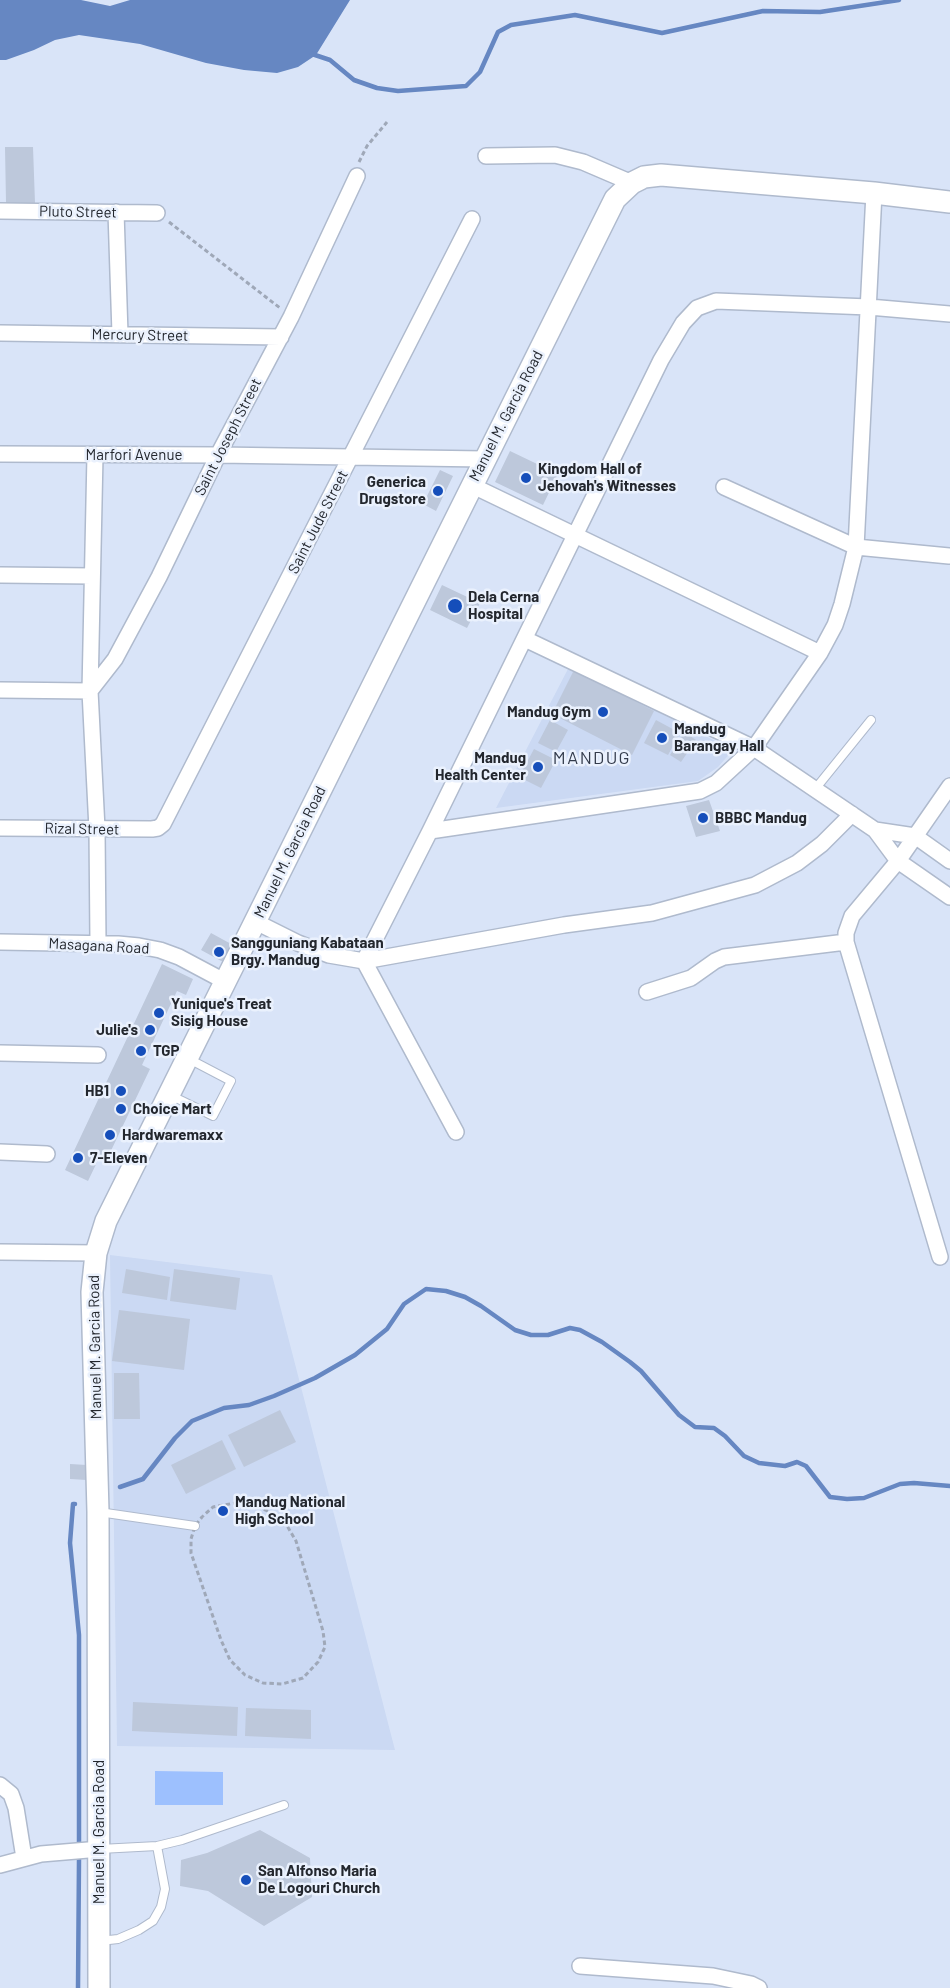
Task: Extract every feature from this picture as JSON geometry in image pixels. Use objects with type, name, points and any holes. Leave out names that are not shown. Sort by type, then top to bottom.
[{"type":"main road","points":[[632,183],[644,177],[669,175],[950,202]]},
{"type":"main road","name":"Manuel M. Garcia Road","points":[[99,1988],[98,1512],[93,1325],[96,1253],[106,1221],[609,209],[622,190],[632,183]]},
{"type":"street","points":[[486,156],[555,154],[583,162],[632,183]]},
{"type":"street","name":"Saint Joseph Street","points":[[90,692],[115,659],[137,619],[218,455],[291,317],[357,176]]},
{"type":"street","points":[[430,831],[700,791],[716,783],[754,748],[820,653],[835,625],[856,547],[874,193]]},
{"type":"street","name":"Pluto Street","points":[[0,211],[157,213]]},
{"type":"street","points":[[116,212],[120,334]]},
{"type":"street","name":"Saint Jude Street","points":[[162,824],[472,219]]},
{"type":"street","points":[[364,961],[661,360],[683,323],[697,308],[716,301],[869,307],[950,314]]},
{"type":"street","name":"Mercury Street","points":[[0,333],[280,337]]},
{"type":"street","name":"Marfori Avenue","points":[[0,454],[484,459]]},
{"type":"street","points":[[95,455],[90,692],[97,829],[98,944]]},
{"type":"street","points":[[471,486],[820,653]]},
{"type":"street","points":[[724,487],[856,547],[949,556]]},
{"type":"street","points":[[0,575],[92,576]]},
{"type":"street","points":[[525,639],[754,748],[875,830],[898,861],[950,897]]},
{"type":"street","points":[[0,690],[90,692]]},
{"type":"street","points":[[940,1257],[846,942],[846,933],[852,916],[898,861],[950,786]]},
{"type":"street","points":[[256,922],[328,955],[364,961],[564,925],[652,913],[755,885],[797,863],[822,844],[852,814]]},
{"type":"street","name":"Rizal Street","points":[[0,828],[152,829],[162,824]]},
{"type":"street","points":[[875,830],[915,837],[950,861]]},
{"type":"street","name":"Masagana Road","points":[[0,942],[140,946],[160,950],[195,964],[226,982]]},
{"type":"street","points":[[647,992],[692,978],[724,957],[846,942]]},
{"type":"street","points":[[364,961],[456,1132]]},
{"type":"street","points":[[0,1053],[98,1055]]},
{"type":"street","points":[[0,1152],[47,1154]]},
{"type":"street","points":[[0,1252],[96,1253]]},
{"type":"street","points":[[0,1785],[11,1794],[24,1858]]},
{"type":"street","points":[[0,1865],[60,1852],[99,1850]]},
{"type":"street","points":[[580,1966],[713,1976],[752,1984],[759,1988]]},
{"type":"lane","points":[[816,788],[871,720]]},
{"type":"lane","points":[[170,1095],[213,1116],[231,1081],[188,1058]]},
{"type":"lane","points":[[98,1512],[195,1526]]},
{"type":"lane","points":[[99,1850],[157,1846],[182,1840],[284,1805]]},
{"type":"lane","points":[[100,1941],[118,1939],[153,1921],[161,1907],[165,1889],[157,1846]]},
{"type":"path","points":[[357,176],[361,156],[387,122]]},
{"type":"path","points":[[157,213],[291,317]]},
{"type":"path","points":[[235,1503],[252,1504],[270,1512],[286,1524],[296,1541],[323,1631],[325,1647],[318,1662],[303,1678],[282,1684],[263,1683],[245,1675],[230,1660],[191,1552],[191,1539],[195,1526],[213,1507],[235,1503]]},
{"type":"shaded area","points":[[0,0],[81,0],[110,6],[130,0],[350,0],[316,55],[298,67],[277,73],[206,63],[140,44],[79,35],[55,40],[34,50],[0,60]]},
{"type":"shaded area","points":[[569,667],[733,750],[718,767],[698,781],[496,808]]},
{"type":"shaded area","name":"Mandug National High School","points":[[110,1255],[272,1275],[395,1750],[117,1746]]},
{"type":"shaded area","points":[[155,1771],[223,1772],[223,1805],[155,1805]]},
{"type":"building","points":[[5,147],[33,147],[35,203],[6,203]]},
{"type":"building","points":[[510,451],[558,474],[543,505],[495,482]]},
{"type":"building","points":[[440,470],[453,476],[436,511],[423,504]]},
{"type":"building","points":[[442,585],[480,603],[467,628],[430,610]]},
{"type":"building","name":"Mandug Gym","points":[[574,670],[654,711],[632,755],[552,714]]},
{"type":"building","points":[[550,720],[568,730],[556,752],[538,743]]},
{"type":"building","name":"Mandug Barangay Hall","points":[[656,720],[680,733],[668,755],[644,743]]},
{"type":"building","points":[[684,732],[696,740],[681,762],[670,755]]},
{"type":"building","name":"Mandug Health Center","points":[[534,749],[556,760],[541,788],[519,777]]},
{"type":"building","name":"BBBC Mandug","points":[[709,800],[720,831],[696,837],[686,806]]},
{"type":"building","points":[[211,933],[233,945],[223,962],[201,950]]},
{"type":"building","points":[[162,964],[193,979],[186,995],[177,991],[142,1065],[150,1069],[107,1159],[100,1156],[88,1181],[65,1170]]},
{"type":"building","points":[[126,1269],[170,1277],[167,1300],[122,1293]]},
{"type":"building","points":[[174,1269],[240,1278],[236,1310],[170,1301]]},
{"type":"building","points":[[119,1310],[190,1319],[184,1370],[112,1361]]},
{"type":"building","points":[[114,1373],[139,1373],[140,1419],[114,1419]]},
{"type":"building","points":[[280,1410],[296,1442],[244,1467],[228,1435]]},
{"type":"building","points":[[222,1440],[236,1469],[186,1494],[171,1465]]},
{"type":"building","points":[[70,1464],[87,1465],[87,1480],[70,1479]]},
{"type":"building","points":[[133,1702],[238,1707],[237,1736],[132,1731]]},
{"type":"building","points":[[246,1708],[311,1710],[311,1739],[245,1736]]},
{"type":"building","name":"San Alfonso Maria De Logouri Church","points":[[260,1830],[310,1858],[312,1897],[264,1926],[208,1891],[180,1886],[181,1860],[207,1853]]},
{"type":"waterway","points":[[312,54],[330,60],[354,80],[377,88],[398,91],[466,86],[480,72],[498,32],[511,25],[575,15],[662,33],[763,11],[820,12],[899,0]]},
{"type":"waterway","points":[[120,1487],[143,1479],[175,1438],[192,1421],[224,1408],[249,1405],[274,1396],[315,1378],[355,1355],[387,1329],[404,1304],[426,1289],[446,1291],[465,1297],[515,1330],[531,1335],[548,1335],[570,1328],[580,1330],[602,1342],[641,1371],[679,1415],[695,1427],[714,1428],[744,1456],[759,1463],[785,1466],[797,1462],[806,1466],[830,1497],[864,1498],[900,1484],[950,1486]]},
{"type":"waterway","points":[[75,1504],[73,1504],[70,1543],[79,1635],[79,1845]]},
{"type":"waterway","points":[[78,1988],[79,1859]]},
{"type":"place","name":"Kingdom Hall of Jehovah's Witnesses","points":[[526,478]]},
{"type":"place","name":"Generica Drugstore","points":[[438,491]]},
{"type":"place","name":"Dela Cerna Hospital","points":[[455,606]]},
{"type":"place","name":"Mandug Gym","points":[[603,712]]},
{"type":"place","name":"Mandug Barangay Hall","points":[[662,738]]},
{"type":"place","name":"Mandug Health Center","points":[[538,767]]},
{"type":"place","name":"BBBC Mandug","points":[[703,818]]},
{"type":"place","name":"Sangguniang Kabataan Brgy. Mandug","points":[[219,952]]},
{"type":"place","name":"Yunique's Treat Sisig House","points":[[159,1013]]},
{"type":"place","name":"Julie's","points":[[150,1030]]},
{"type":"place","name":"TGP","points":[[141,1051]]},
{"type":"place","name":"HB1","points":[[121,1091]]},
{"type":"place","name":"Choice Mart","points":[[121,1109]]},
{"type":"place","name":"Hardwaremaxx","points":[[110,1135]]},
{"type":"place","name":"7-Eleven","points":[[78,1158]]},
{"type":"place","name":"Mandug National High School","points":[[223,1511]]},
{"type":"place","name":"San Alfonso Maria De Logouri Church","points":[[246,1880]]},
{"type":"district","name":"MANDUG","points":[[592,758]]}]
